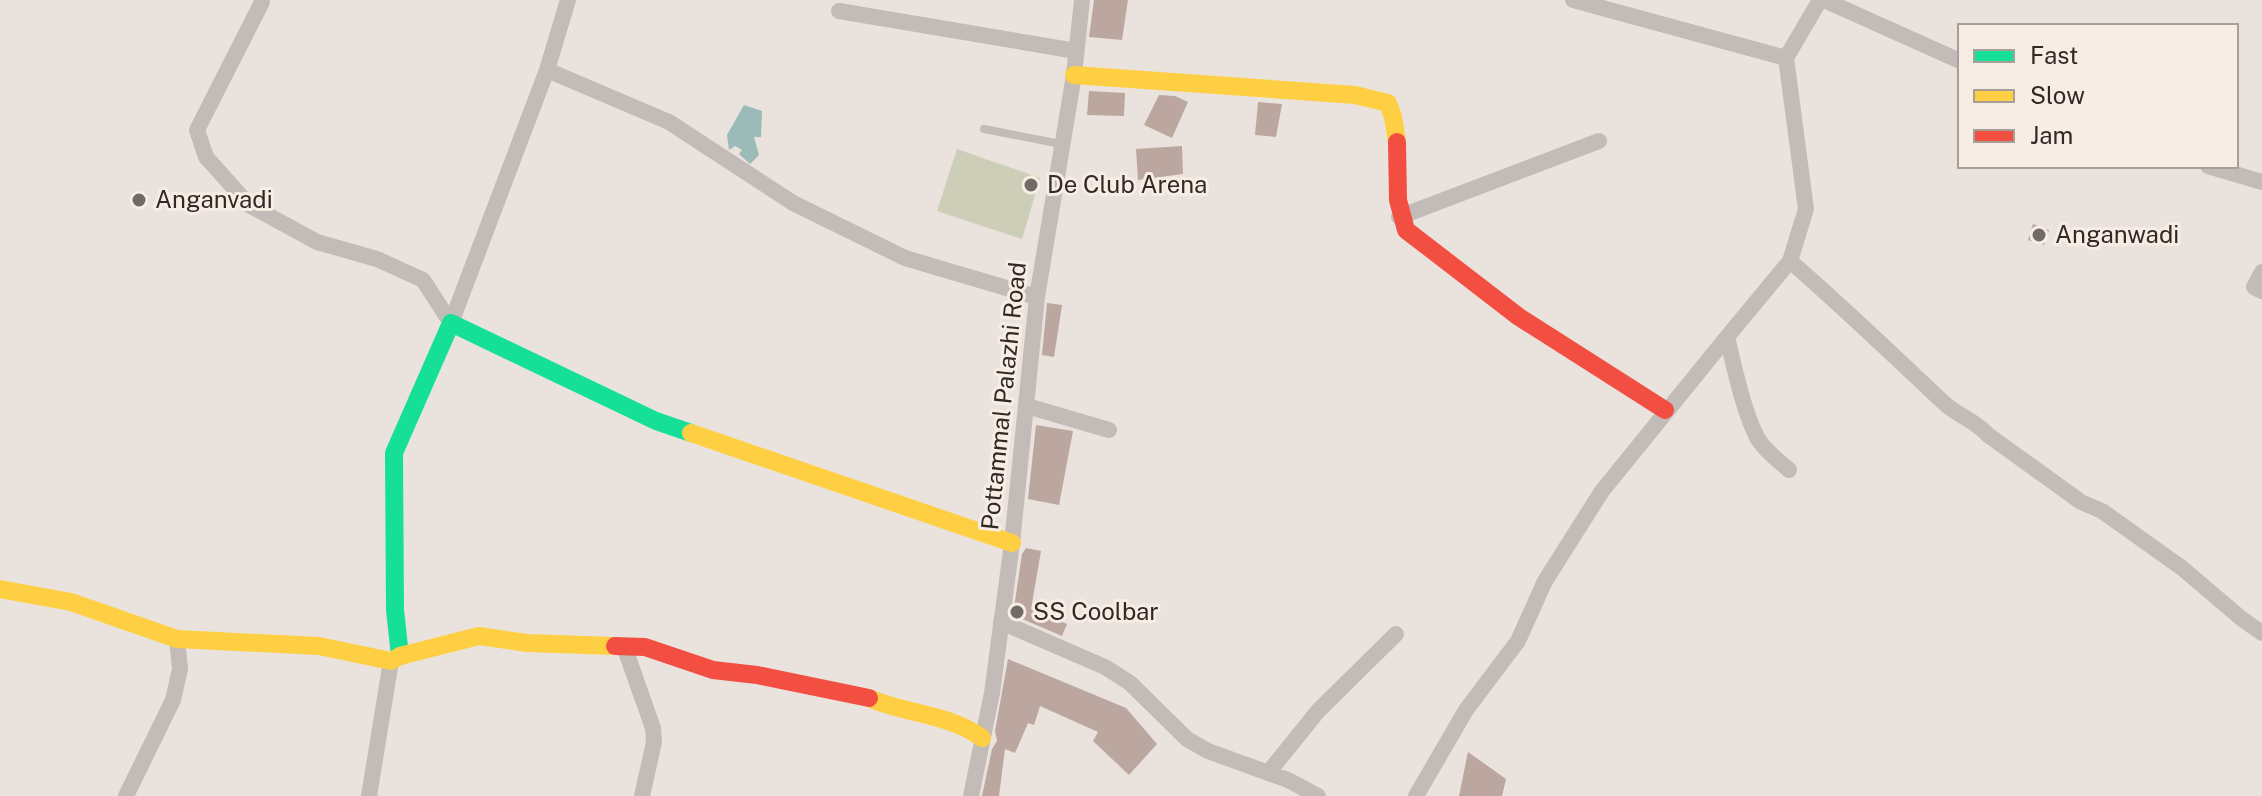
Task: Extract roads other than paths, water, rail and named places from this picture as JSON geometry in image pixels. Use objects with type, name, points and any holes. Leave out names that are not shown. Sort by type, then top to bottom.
[{"type":"street","points":[[369,796],[395,659],[394,453],[451,323],[547,70],[568,0]]},
{"type":"street","name":"Pottammal Palazhi Road","points":[[971,796],[992,693],[1012,543],[1037,297],[1074,75],[1082,0]]},
{"type":"street","points":[[1573,0],[1786,58]]},
{"type":"street","points":[[1416,796],[1466,710],[1518,641],[1545,581],[1583,519],[1665,410],[1790,261],[1806,209],[1786,58],[1822,0],[1958,60]]},
{"type":"street","points":[[260,1],[197,130],[206,157],[249,205],[317,242],[377,259],[423,280],[451,323],[656,421],[1012,543]]},
{"type":"street","points":[[839,11],[1076,51]]},
{"type":"street","points":[[547,70],[669,122],[793,203],[905,258],[1037,297]]},
{"type":"street","points":[[1074,75],[1355,95],[1388,103],[1395,137],[1399,217],[1406,230],[1519,317],[1665,410]]},
{"type":"street","points":[[1399,217],[1599,141]]},
{"type":"street","points":[[2215,168],[2262,182]]},
{"type":"street","points":[[1790,261],[1948,407],[1979,424],[1988,435],[2081,502],[2102,511],[2182,568],[2262,633]]},
{"type":"street","points":[[2262,272],[2254,287],[2262,291]]},
{"type":"street","points":[[1727,337],[1758,439],[1789,470]]},
{"type":"street","points":[[1027,406],[1109,430]]},
{"type":"street","points":[[0,590],[71,602],[177,639],[319,646],[395,659],[479,636],[527,643],[645,647],[713,670],[757,675],[864,696],[891,708],[965,725],[982,738]]},
{"type":"street","points":[[1001,622],[1105,667],[1130,683],[1187,739],[1208,751],[1318,796]]},
{"type":"street","points":[[1268,773],[1318,711],[1396,634]]},
{"type":"street","points":[[126,796],[173,700],[180,669],[177,639]]},
{"type":"street","points":[[624,646],[653,728],[654,742],[642,796]]},
{"type":"lane","points":[[984,129],[1061,144]]},
{"type":"water","points":[[744,105],[762,111],[761,137],[754,137],[759,155],[750,164],[739,154],[742,150],[735,146],[729,150],[727,135]]},
{"type":"place","name":"De Club Arena","points":[[1031,185]]},
{"type":"place","name":"Anganvadi","points":[[139,200]]},
{"type":"place","name":"Anganwadi","points":[[2039,235]]},
{"type":"place","name":"SS Coolbar","points":[[1017,612]]}]
